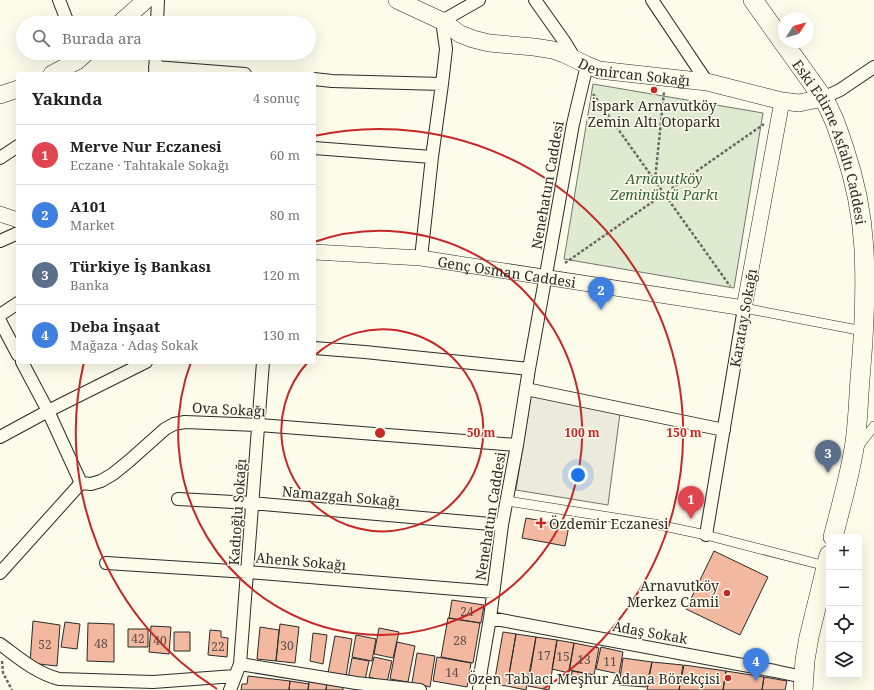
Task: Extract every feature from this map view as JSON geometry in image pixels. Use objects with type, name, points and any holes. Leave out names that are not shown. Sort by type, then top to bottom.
[{"type":"main road","points":[[128,16],[146,0]]},
{"type":"main road","name":"Demircan Sokağı","points":[[397,0],[442,22],[460,34],[489,43],[553,50],[564,54],[582,68],[707,82],[781,108],[823,98]]},
{"type":"main road","name":"Eski Edirne Asfaltı Caddesi","points":[[753,0],[823,98],[836,122],[850,165],[861,220],[864,248],[864,298],[857,426],[853,454],[834,534]]},
{"type":"main road","points":[[56,72],[78,60]]},
{"type":"main road","points":[[0,95],[16,90]]},
{"type":"main road","points":[[803,684],[809,637],[826,568]]},
{"type":"street","points":[[59,0],[65,16]]},
{"type":"street","points":[[157,16],[158,0]]},
{"type":"street","points":[[421,258],[446,49],[442,22],[479,0]]},
{"type":"street","points":[[535,0],[582,68]]},
{"type":"street","points":[[652,0],[707,82]]},
{"type":"street","points":[[156,60],[155,71],[185,72]]},
{"type":"street","name":"Demircan Sokağı","points":[[823,98],[840,90],[874,67]]},
{"type":"street","name":"Nenehatun Caddesi","points":[[479,690],[502,525],[582,68]]},
{"type":"street","points":[[316,79],[442,84]]},
{"type":"street","name":"Karatay Sokağı","points":[[706,535],[744,308],[781,108]]},
{"type":"street","points":[[0,158],[16,147]]},
{"type":"street","points":[[316,148],[432,157]]},
{"type":"street","points":[[0,214],[16,219]]},
{"type":"street","points":[[0,242],[16,234]]},
{"type":"street","name":"Genç Osman Caddesi","points":[[316,252],[421,258],[744,308],[863,331]]},
{"type":"street","points":[[0,315],[16,304]]},
{"type":"street","points":[[0,321],[16,351]]},
{"type":"street","points":[[316,348],[529,369]]},
{"type":"street","points":[[0,573],[81,483],[48,411],[23,364]]},
{"type":"street","points":[[0,437],[142,364]]},
{"type":"street","name":"Kadıoğlu Sokağı","points":[[230,690],[240,664],[263,364]]},
{"type":"street","points":[[526,389],[724,430]]},
{"type":"street","name":"Ova Sokağı","points":[[81,483],[91,484],[101,481],[113,474],[165,428],[174,424],[185,422],[259,425],[517,445]]},
{"type":"street","points":[[853,454],[874,426]]},
{"type":"street","name":"Namazgah Sokağı","points":[[178,499],[252,502],[502,525]]},
{"type":"street","points":[[507,500],[654,524],[826,560]]},
{"type":"street","name":"Ahenk Sokağı","points":[[106,563],[248,572],[493,592]]},
{"type":"street","name":"Adaş Sokak","points":[[490,618],[776,671],[803,684]]},
{"type":"street","points":[[0,644],[38,671],[59,679],[153,682],[235,676]]},
{"type":"street","points":[[240,664],[356,686],[420,690]]},
{"type":"path","points":[[582,68],[655,181],[730,286]]},
{"type":"path","points":[[655,181],[665,77]]},
{"type":"path","points":[[565,263],[664,194],[781,108]]},
{"type":"path","points":[[0,644],[3,673],[12,690]]},
{"type":"green space","name":"Arnavutköy Zeminüstü Parkı","points":[[593,84],[763,113],[734,288],[564,259]]},
{"type":"shaded area","points":[[531,396],[620,413],[608,505],[516,490]]},
{"type":"building","points":[[526,518],[569,526],[565,546],[522,538]]},
{"type":"building","name":"Arnavutköy Merkez Camii","points":[[714,551],[768,577],[740,635],[686,609]]},
{"type":"building","points":[[452,600],[484,605],[481,623],[449,618]]},
{"type":"building","points":[[448,618],[480,623],[473,663],[441,657]]},
{"type":"building","points":[[33,621],[60,625],[57,666],[30,663]]},
{"type":"building","points":[[65,622],[80,624],[77,649],[61,647]]},
{"type":"building","points":[[88,623],[114,624],[114,662],[87,661]]},
{"type":"building","points":[[280,624],[299,627],[295,663],[276,661]]},
{"type":"building","points":[[151,626],[171,627],[169,654],[149,652]]},
{"type":"building","points":[[260,627],[279,630],[276,661],[257,659]]},
{"type":"building","points":[[379,628],[399,632],[393,658],[374,654]]},
{"type":"building","points":[[128,629],[148,629],[148,647],[128,647]]},
{"type":"building","points":[[210,630],[221,631],[221,637],[228,638],[227,657],[208,655]]},
{"type":"building","points":[[174,632],[190,632],[190,651],[174,651]]},
{"type":"building","points":[[503,632],[516,634],[507,686],[494,684]]},
{"type":"building","points":[[313,633],[327,635],[323,664],[310,661]]},
{"type":"building","points":[[516,634],[536,637],[526,690],[507,686]]},
{"type":"building","points":[[356,635],[376,639],[372,661],[352,657]]},
{"type":"building","points":[[335,636],[352,639],[346,676],[328,673]]},
{"type":"building","points":[[536,637],[557,640],[549,690],[528,686]]},
{"type":"building","points":[[557,640],[574,643],[569,673],[552,669]]},
{"type":"building","points":[[397,642],[415,646],[408,682],[390,679]]},
{"type":"building","points":[[574,643],[599,648],[594,675],[569,670]]},
{"type":"building","points":[[601,647],[623,652],[619,674],[596,669]]},
{"type":"building","points":[[417,653],[435,656],[430,687],[412,683]]},
{"type":"building","points":[[374,657],[392,661],[387,682],[369,677]]},
{"type":"building","points":[[437,657],[471,663],[467,687],[433,681]]},
{"type":"building","points":[[352,658],[369,661],[365,680],[348,678]]},
{"type":"building","points":[[623,658],[652,662],[646,687],[619,685]]},
{"type":"building","points":[[652,662],[683,665],[679,690],[647,690]]},
{"type":"building","points":[[684,665],[726,671],[723,690],[679,690]]},
{"type":"building","points":[[572,671],[594,675],[593,683],[571,679]]},
{"type":"building","points":[[726,671],[764,677],[762,690],[723,690]]},
{"type":"building","points":[[248,676],[290,681],[289,690],[241,690],[242,684],[247,684]]},
{"type":"building","points":[[764,677],[787,681],[785,690],[762,690]]},
{"type":"building","points":[[290,681],[309,684],[308,690],[289,690]]},
{"type":"building","points":[[309,681],[327,683],[326,690],[308,690]]},
{"type":"building","points":[[327,683],[343,685],[343,690],[326,690]]},
{"type":"place","name":"İspark Arnavutköy Zemin Altı Otoparkı","points":[[654,90]]},
{"type":"place","name":"A101","points":[[601,310]]},
{"type":"place","name":"Türkiye İş Bankası","points":[[828,473]]},
{"type":"place","name":"Merve Nur Eczanesi","points":[[691,519]]},
{"type":"place","name":"Özdemir Eczanesi","points":[[541,523]]},
{"type":"place","name":"Arnavutköy Merkez Camii","points":[[727,593]]},
{"type":"place","name":"Özen Tablacı Meşhur Adana Börekçisi","points":[[728,678]]},
{"type":"place","name":"Deba İnşaat","points":[[756,681]]}]
